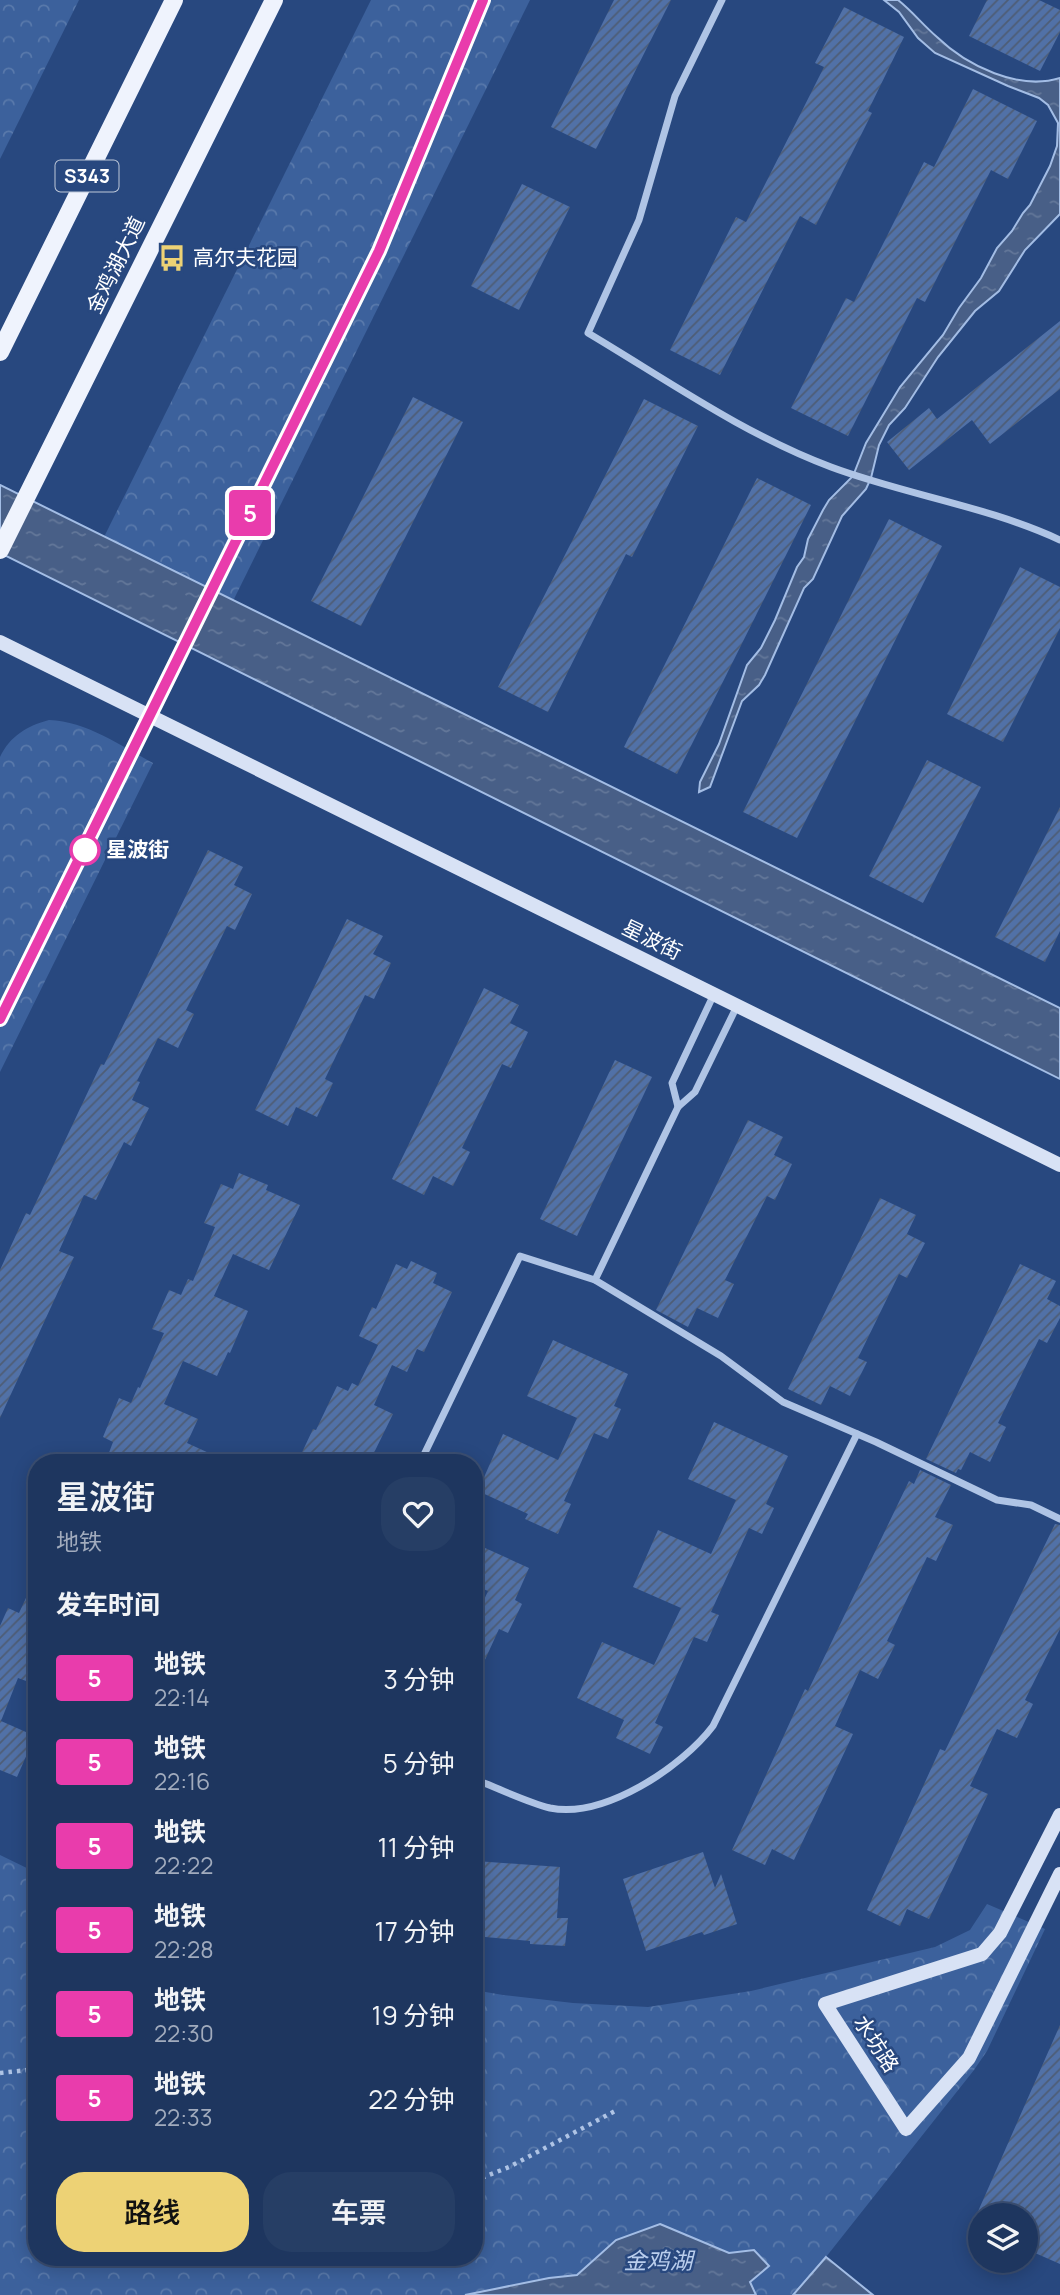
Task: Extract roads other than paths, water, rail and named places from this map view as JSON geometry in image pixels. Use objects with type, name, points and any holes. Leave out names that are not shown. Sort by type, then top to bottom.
[{"type":"main road","name":"S343","points":[[0,352],[174,0]]},
{"type":"main road","name":"金鸡湖大道","points":[[0,550],[274,0]]},
{"type":"street","points":[[722,0],[675,96],[639,220],[588,333],[753,431],[833,468],[883,485],[1015,520],[1060,540]]},
{"type":"street","name":"星波街","points":[[0,642],[1060,1165]]},
{"type":"street","points":[[678,1107],[672,1083],[713,994]]},
{"type":"street","points":[[595,1280],[678,1107],[695,1092],[737,1006]]},
{"type":"street","points":[[424,1454],[520,1256],[595,1280],[721,1356],[783,1402],[997,1500],[1031,1504],[1060,1519]]},
{"type":"street","points":[[483,1782],[550,1808],[571,1809],[616,1798],[641,1787],[686,1755],[713,1726],[857,1434]]},
{"type":"street","name":"水坊路","points":[[1060,1815],[1000,1933],[982,1955],[825,2004],[906,2129],[969,2058],[1060,1874]]},
{"type":"water","points":[[884,0],[898,0],[949,48],[978,66],[994,73],[1028,81],[1060,78],[1060,214],[1025,250],[999,291],[975,311],[938,357],[905,408],[889,425],[879,445],[866,489],[842,516],[813,579],[804,588],[765,675],[759,685],[742,701],[710,787],[699,792],[700,782],[719,744],[747,665],[761,648],[775,620],[797,567],[804,557],[808,539],[823,510],[829,500],[853,476],[866,443],[900,387],[943,335],[981,278],[997,248],[1030,205],[1057,146],[1058,123],[1048,105],[1039,98],[935,53],[918,38],[899,12]]},
{"type":"water","points":[[0,485],[1060,1008],[1060,1079],[0,553]]},
{"type":"water","name":"金鸡湖","points":[[660,2224],[729,2253],[754,2250],[769,2266],[750,2282],[756,2295],[465,2295],[577,2275],[616,2240]]},
{"type":"water","points":[[826,2257],[873,2295],[793,2295]]},
{"type":"metro line","name":"5","points":[[0,1019],[379,251],[483,0]]},
{"type":"place","name":"高尔夫花园","points":[[172,258]]},
{"type":"place","name":"星波街","points":[[85,850]]}]
